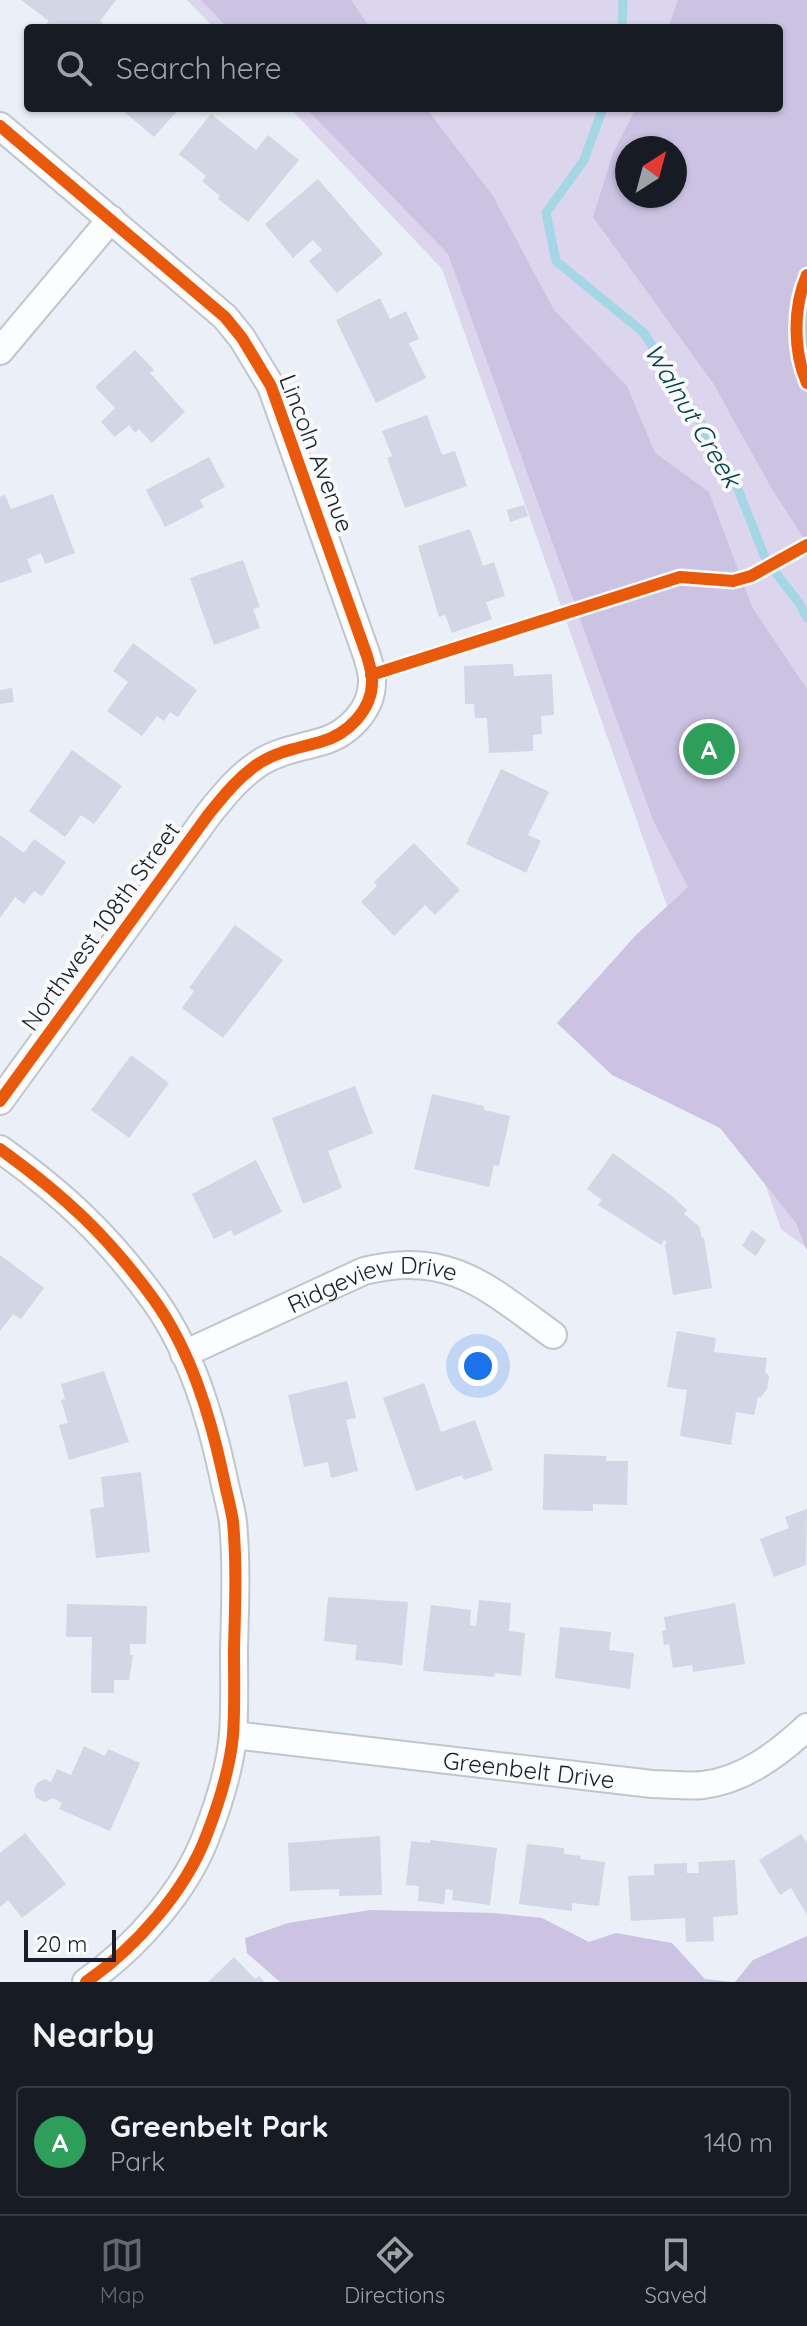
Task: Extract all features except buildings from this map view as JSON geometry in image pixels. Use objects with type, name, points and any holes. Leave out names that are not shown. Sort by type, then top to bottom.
[{"type":"street","name":"Lincoln Avenue","points":[[0,126],[225,317],[242,338],[271,386],[367,656],[372,682],[366,707],[350,728],[323,741],[291,748],[262,762],[236,780],[208,815]]},
{"type":"street","points":[[0,351],[111,219]]},
{"type":"street","name":"Northwest 108th Street","points":[[0,1101],[208,815]]},
{"type":"street","points":[[0,1149],[51,1186],[90,1221],[155,1302],[184,1354],[211,1421],[233,1521],[233,1735],[228,1770],[207,1836],[192,1867],[152,1922],[112,1963],[86,1982]]},
{"type":"street","name":"Ridgeview Drive","points":[[184,1354],[364,1271],[392,1264],[435,1265],[475,1280],[553,1335]]},
{"type":"street","name":"Greenbelt Drive","points":[[233,1735],[652,1784],[703,1785],[736,1776],[767,1761],[807,1727]]},
{"type":"shaded area","points":[[187,0],[807,0],[807,1248],[781,1229],[442,269],[294,112],[783,112],[783,24],[210,24]]},
{"type":"shaded area","points":[[201,0],[351,0],[367,24],[224,24]]},
{"type":"shaded area","points":[[678,0],[807,0],[807,544],[769,484],[713,383],[593,217],[615,149],[615,208],[687,208],[687,136],[622,136],[634,112],[783,112],[783,24],[669,24]]},
{"type":"shaded area","points":[[310,112],[429,112],[493,196],[554,310],[627,386],[655,453],[709,492],[752,607],[807,689],[807,1251],[796,1223],[720,1128],[612,1075],[557,1023],[636,935],[688,887],[653,820],[448,254]]},
{"type":"shaded area","points":[[370,1910],[494,1913],[542,1918],[589,1942],[616,1933],[672,1943],[705,1979],[732,1982],[280,1982],[247,1953],[245,1938],[288,1923]]},
{"type":"shaded area","points":[[807,1936],[807,1982],[735,1982],[753,1960]]},
{"type":"waterway","name":"Walnut Creek","points":[[622,24],[623,0]]},
{"type":"waterway","name":"Walnut Creek","points":[[602,112],[584,160],[546,213],[556,261],[644,333],[704,428],[709,445],[732,474],[766,560],[807,618]]},
{"type":"cycle path","points":[[0,126],[225,317],[242,338],[271,386],[367,656],[372,680],[363,711],[340,734],[268,758],[246,773],[226,793],[0,1101]]},
{"type":"cycle path","points":[[807,275],[799,301],[796,329],[799,357],[807,383]]},
{"type":"cycle path","points":[[371,675],[680,577],[733,581],[751,576],[807,545]]},
{"type":"cycle path","points":[[0,1149],[65,1200],[103,1237],[138,1278],[168,1321],[189,1363],[205,1407],[233,1522],[234,1724],[220,1798],[198,1855],[172,1897],[123,1953],[86,1982]]},
{"type":"place","name":"Greenbelt Park","points":[[709,749]]}]
